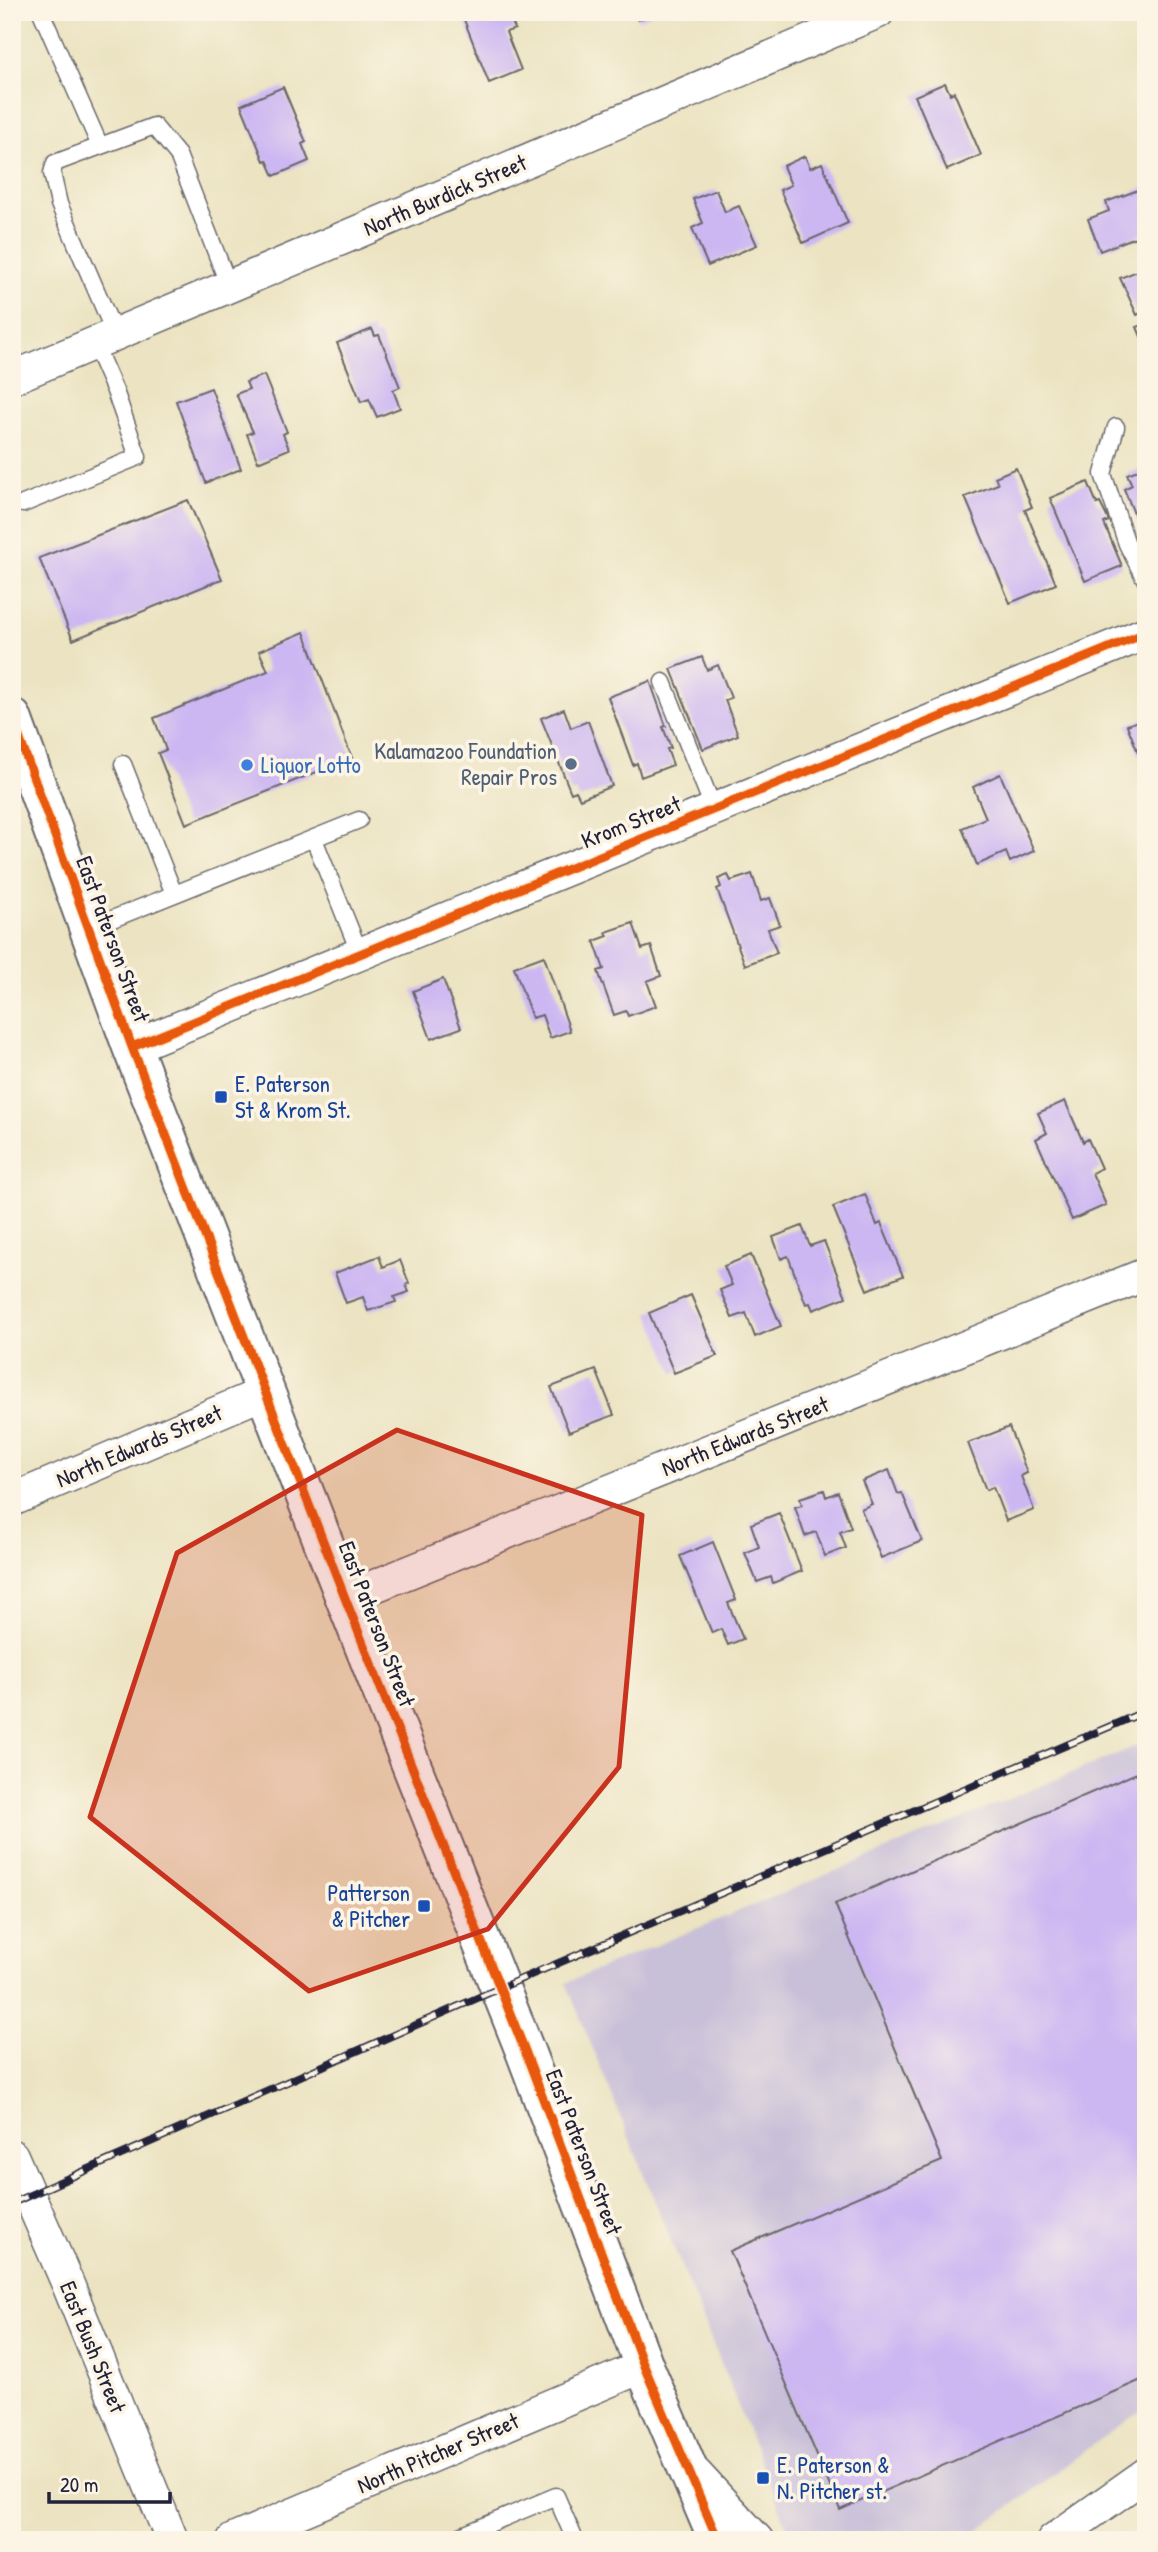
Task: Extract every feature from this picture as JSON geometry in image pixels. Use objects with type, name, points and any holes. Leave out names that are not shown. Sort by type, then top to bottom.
[{"type":"street","name":"North Burdick Street","points":[[12,378],[878,12]]},
{"type":"street","name":"Krom Street","points":[[132,1048],[1146,634]]},
{"type":"street","name":"East Paterson Street","points":[[12,718],[132,1048],[345,1598],[525,2051],[644,2366],[718,2540]]},
{"type":"street","name":"North Edwards Street","points":[[345,1598],[1146,1274]]},
{"type":"street","name":"North Edwards Street","points":[[12,1500],[266,1392]]},
{"type":"street","name":"East Bush Street","points":[[12,2156],[67,2282],[172,2540]]},
{"type":"street","name":"North Pitcher Street","points":[[233,2540],[644,2366]]},
{"type":"street","points":[[685,2462],[757,2540]]},
{"type":"street","points":[[1053,2540],[1146,2474]]},
{"type":"lane","points":[[41,12],[100,146]]},
{"type":"lane","points":[[23,504],[138,457],[115,391],[105,339],[59,204],[52,173],[55,163],[153,126],[178,155],[229,286]]},
{"type":"lane","points":[[1115,427],[1103,474],[1127,544],[1146,581]]},
{"type":"lane","points":[[663,682],[713,810]]},
{"type":"lane","points":[[123,764],[174,894]]},
{"type":"lane","points":[[90,928],[359,820]]},
{"type":"lane","points":[[314,839],[360,954]]},
{"type":"lane","points":[[451,2540],[556,2496],[575,2540]]},
{"type":"highlighted area","points":[[397,1430],[642,1515],[619,1767],[488,1929],[309,1991],[90,1817],[177,1553]]},
{"type":"shaded area","points":[[1146,1742],[1146,2409],[1132,2416],[965,2540],[803,2540],[791,2536],[566,1983]]},
{"type":"building","points":[[461,12],[508,12],[515,29],[506,32],[521,70],[489,83]]},
{"type":"building","points":[[634,12],[655,12],[638,20]]},
{"type":"building","points":[[945,83],[950,94],[954,92],[981,155],[947,170],[915,96]]},
{"type":"building","points":[[283,87],[306,142],[302,144],[309,161],[274,176],[267,160],[264,161],[241,105]]},
{"type":"building","points":[[805,156],[810,168],[822,163],[848,223],[803,243],[780,190],[791,185],[783,166]]},
{"type":"building","points":[[1146,187],[1146,233],[1100,251],[1088,219],[1109,211],[1106,202]]},
{"type":"building","points":[[716,190],[725,212],[739,206],[757,245],[708,266],[692,228],[703,223],[693,199]]},
{"type":"building","points":[[1146,261],[1146,311],[1137,315],[1120,278],[1140,270],[1138,264]]},
{"type":"building","points":[[1146,324],[1146,348],[1137,327]]},
{"type":"building","points":[[372,329],[375,336],[379,335],[400,387],[393,390],[400,408],[377,417],[369,399],[361,402],[337,343]]},
{"type":"building","points":[[264,375],[287,432],[283,434],[289,449],[258,462],[247,434],[253,432],[236,394],[249,389],[246,382]]},
{"type":"building","points":[[211,388],[241,469],[206,483],[176,401]]},
{"type":"building","points":[[1146,467],[1146,543],[1124,489],[1132,485],[1127,474]]},
{"type":"building","points":[[1016,468],[1032,507],[1025,510],[1056,584],[1010,603],[965,497],[998,484],[995,477]]},
{"type":"building","points":[[1088,482],[1097,504],[1100,503],[1109,521],[1104,523],[1122,566],[1085,581],[1050,498]]},
{"type":"building","points":[[188,500],[222,579],[73,640],[39,558]]},
{"type":"building","points":[[304,632],[352,758],[186,824],[158,753],[166,750],[154,718],[268,671],[259,651]]},
{"type":"building","points":[[702,657],[707,670],[718,665],[731,698],[725,700],[738,735],[703,749],[671,669]]},
{"type":"building","points":[[650,681],[666,726],[663,727],[671,748],[667,749],[673,765],[641,777],[637,763],[633,765],[608,697]]},
{"type":"building","points":[[564,709],[571,728],[588,721],[612,786],[580,799],[576,791],[571,793],[541,718]]},
{"type":"building","points":[[1146,718],[1146,772],[1127,725]]},
{"type":"building","points":[[1000,774],[1034,851],[1010,862],[1006,852],[977,865],[962,828],[986,818],[973,787]]},
{"type":"building","points":[[752,874],[761,901],[770,898],[780,925],[768,929],[777,953],[745,965],[717,889],[721,887],[718,879],[728,875],[731,881]]},
{"type":"building","points":[[633,923],[642,949],[651,946],[661,976],[647,981],[656,1006],[628,1016],[626,1011],[614,1015],[598,971],[604,969],[594,941],[608,936],[606,932]]},
{"type":"building","points":[[544,956],[570,1031],[550,1038],[542,1015],[532,1018],[514,967]]},
{"type":"building","points":[[443,979],[461,1028],[431,1039],[413,991]]},
{"type":"building","points":[[1065,1101],[1083,1142],[1088,1139],[1101,1168],[1092,1173],[1106,1205],[1072,1220],[1036,1139],[1047,1133],[1038,1113]]},
{"type":"building","points":[[865,1194],[877,1225],[881,1223],[903,1276],[867,1290],[833,1207]]},
{"type":"building","points":[[802,1226],[810,1246],[824,1241],[846,1297],[813,1310],[810,1303],[806,1304],[788,1256],[781,1259],[773,1237]]},
{"type":"building","points":[[751,1255],[781,1326],[755,1337],[746,1313],[732,1318],[720,1290],[732,1285],[724,1266]]},
{"type":"building","points":[[379,1256],[383,1267],[400,1260],[409,1283],[406,1285],[409,1292],[394,1297],[396,1302],[368,1311],[363,1297],[346,1303],[335,1273]]},
{"type":"building","points":[[691,1295],[717,1356],[674,1373],[649,1313]]},
{"type":"building","points":[[596,1370],[614,1415],[569,1432],[551,1387]]},
{"type":"building","points":[[1009,1427],[1027,1473],[1021,1476],[1034,1510],[1006,1521],[993,1487],[986,1490],[968,1443]]},
{"type":"building","points":[[889,1470],[922,1541],[881,1558],[861,1509],[872,1504],[862,1481]]},
{"type":"building","points":[[824,1490],[826,1497],[838,1492],[851,1528],[840,1532],[846,1548],[825,1556],[816,1532],[805,1536],[795,1507],[802,1505],[800,1498]]},
{"type":"building","points":[[779,1513],[802,1571],[773,1583],[771,1577],[757,1582],[745,1553],[759,1547],[751,1524]]},
{"type":"building","points":[[713,1542],[736,1600],[728,1603],[743,1639],[728,1645],[721,1629],[712,1633],[680,1556]]},
{"type":"building","points":[[1146,1769],[1146,2378],[840,2510],[730,2251],[942,2161],[835,1904]]},
{"type":"railway","points":[[12,2203],[500,1988],[1146,1711]]},
{"type":"cycle path","points":[[132,1047],[1146,633]]},
{"type":"cycle path","points":[[12,718],[132,1047],[345,1598],[525,2051],[644,2366],[718,2540]]},
{"type":"place","name":"Kalamazoo Foundation Repair Pros","points":[[571,764]]},
{"type":"place","name":"Liquor Lotto","points":[[247,765]]},
{"type":"place","name":"E. Paterson St & Krom St.","points":[[221,1097]]},
{"type":"place","name":"Patterson & Pitcher","points":[[424,1906]]},
{"type":"place","name":"E. Paterson & N. Pitcher st.","points":[[763,2478]]}]
